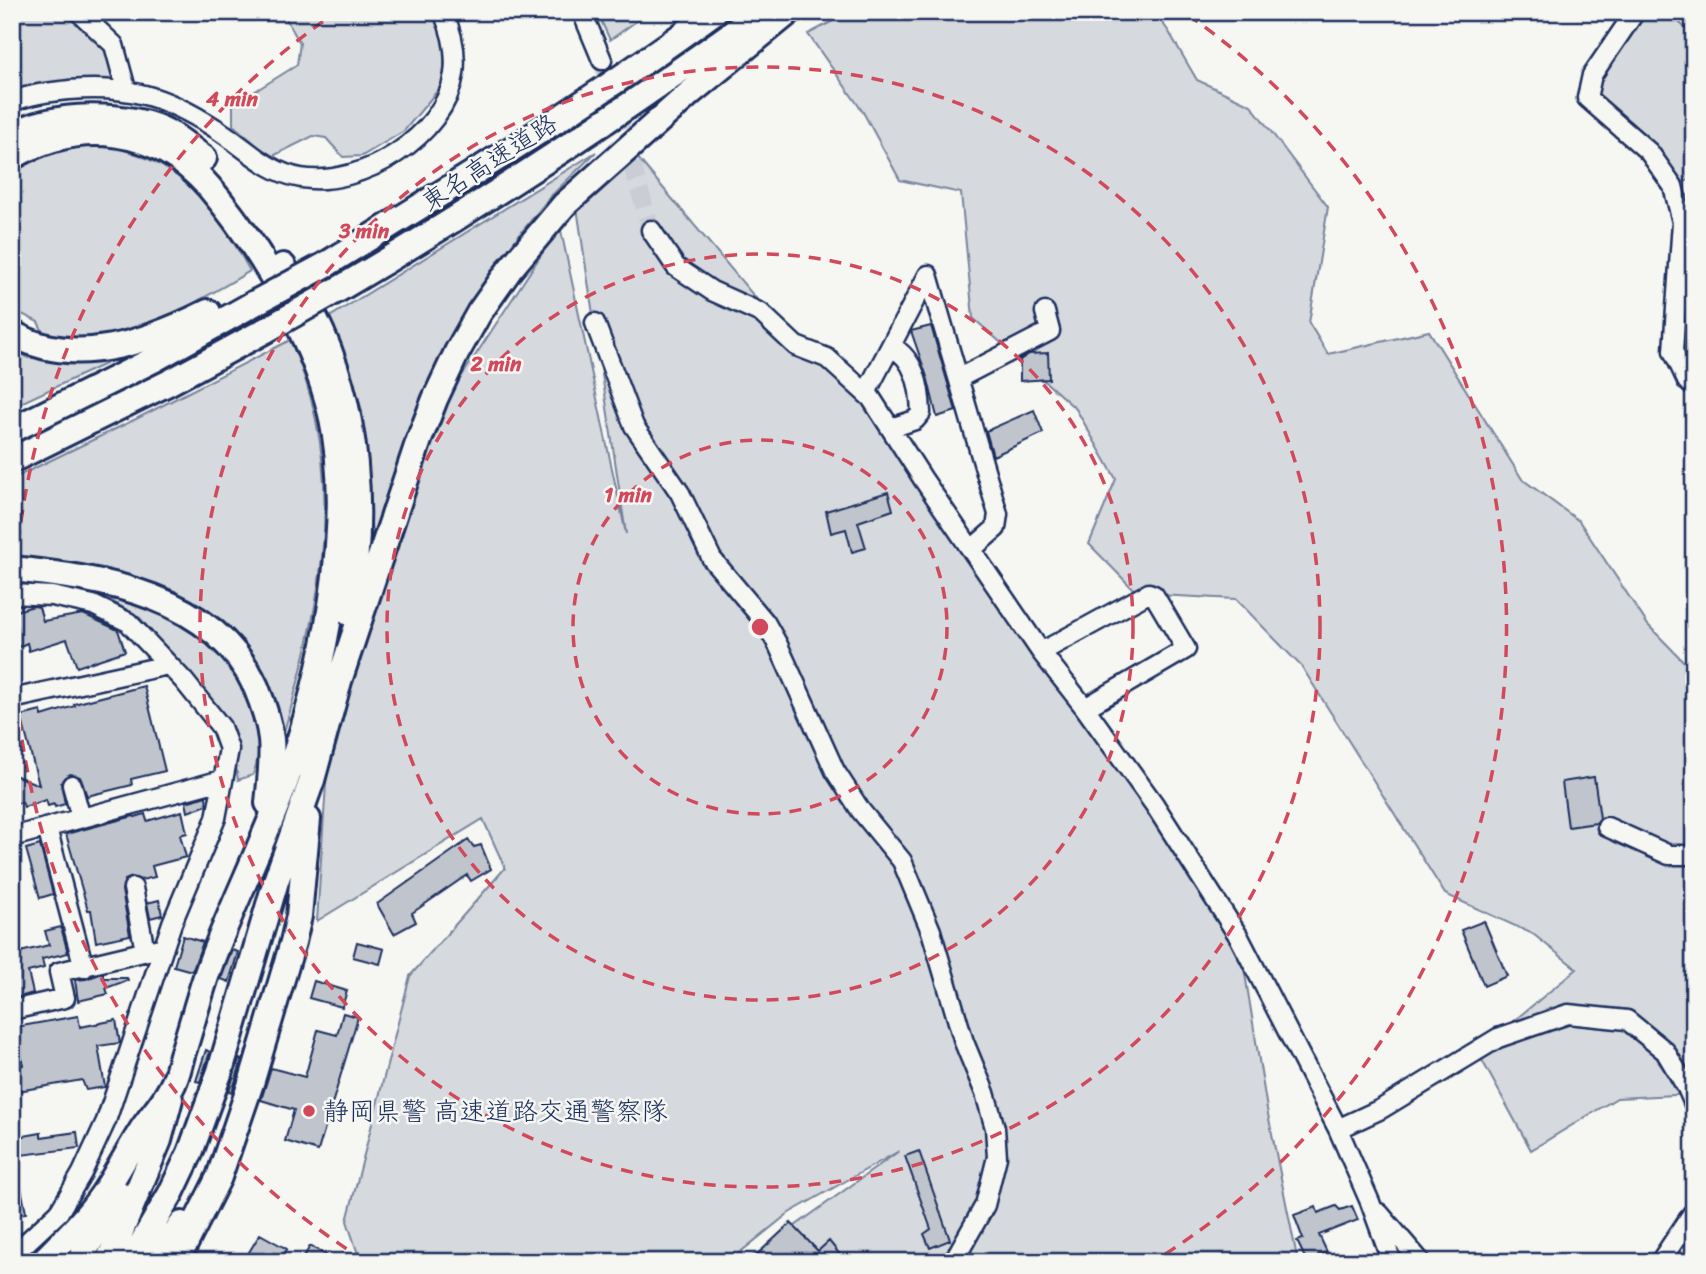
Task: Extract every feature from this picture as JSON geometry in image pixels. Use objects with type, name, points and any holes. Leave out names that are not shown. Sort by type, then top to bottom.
[{"type":"highway","name":"東名高速道路","points":[[12,430],[153,360],[250,298],[323,258],[563,116],[657,54],[714,12]]},
{"type":"highway","name":"東名高速道路","points":[[12,460],[170,382],[338,289],[516,181],[650,93],[762,12]]},
{"type":"highway","points":[[131,1262],[171,1193],[190,1153],[220,1071],[276,881],[312,780],[338,681],[419,440],[440,388],[479,313],[522,253],[564,205],[690,93],[789,12]]},
{"type":"highway","points":[[12,136],[20,131],[69,117],[120,117],[167,131],[203,158],[254,218],[314,316],[343,389],[357,476],[357,564],[338,681]]},
{"type":"highway","points":[[12,157],[50,139],[76,133],[100,132],[145,142],[176,159],[202,180],[240,226],[302,331],[331,416],[336,453],[339,510],[334,582],[306,715],[283,789],[212,958],[172,1087],[159,1140],[108,1262]]},
{"type":"highway","points":[[12,333],[34,344],[61,351],[83,351],[130,344],[250,298]]},
{"type":"highway","points":[[12,569],[83,578],[141,593],[192,615],[223,640],[247,670],[267,715],[271,760],[265,828]]},
{"type":"highway","points":[[176,1262],[219,1177],[252,1080],[293,942],[299,916],[312,780]]},
{"type":"highway","points":[[42,1262],[102,1196],[172,1087]]},
{"type":"highway","points":[[79,1262],[118,1189],[144,1128]]},
{"type":"highway","points":[[154,1262],[219,1177]]},
{"type":"street","points":[[79,12],[114,46],[126,89]]},
{"type":"street","points":[[12,102],[48,92],[90,88],[126,89],[160,99],[216,128],[274,170],[299,178],[320,180],[356,174],[410,143],[433,121],[447,97],[454,74],[454,36],[443,12]]},
{"type":"street","points":[[582,12],[602,61]]},
{"type":"street","points":[[1635,12],[1592,75],[1587,98],[1649,152],[1673,186],[1682,222],[1673,351],[1687,381],[1694,387]]},
{"type":"street","points":[[651,230],[676,267],[686,275],[712,291],[761,313],[796,346],[827,358],[866,393],[1041,652],[1154,804],[1239,937],[1338,1129],[1370,1202],[1392,1262]]},
{"type":"street","points":[[866,393],[928,275],[998,514],[996,528],[972,549]]},
{"type":"street","points":[[958,379],[1050,331],[1045,312]]},
{"type":"street","points":[[596,323],[634,426],[680,493],[712,559],[765,622],[835,771],[861,811],[902,861],[931,931],[964,1042],[985,1093],[995,1128],[997,1157],[985,1205],[953,1262]]},
{"type":"street","points":[[891,346],[910,361],[921,413],[915,420],[891,428]]},
{"type":"street","points":[[1041,652],[1149,593],[1154,595],[1186,649],[1085,708]]},
{"type":"street","points":[[12,594],[52,596],[93,605],[128,622],[221,727],[229,749],[216,818],[164,947],[106,1121],[82,1173],[59,1212],[12,1256]]},
{"type":"street","points":[[12,699],[167,665]]},
{"type":"street","points":[[12,837],[222,780]]},
{"type":"street","points":[[72,785],[81,818]]},
{"type":"street","points":[[1607,827],[1669,855],[1694,855]]},
{"type":"street","points":[[47,828],[84,968]]},
{"type":"street","points":[[133,888],[145,951]]},
{"type":"street","points":[[12,1010],[65,998],[59,972],[164,947]]},
{"type":"street","points":[[1338,1129],[1381,1109],[1498,1038],[1568,1014],[1627,1020],[1665,1051],[1694,1104]]},
{"type":"street","points":[[1370,1202],[1422,1262]]},
{"type":"street","points":[[1660,1262],[1692,1214]]},
{"type":"shaded area","points":[[12,12],[98,12],[116,81],[12,91]]},
{"type":"shaded area","points":[[282,12],[435,12],[446,33],[443,84],[404,131],[362,156],[343,157],[326,138],[313,136],[271,157],[233,125],[233,105],[297,65],[300,43]]},
{"type":"shaded area","points":[[597,12],[649,12],[610,40]]},
{"type":"shaded area","points":[[850,12],[1155,12],[1197,80],[1251,105],[1328,207],[1309,323],[1328,354],[1429,331],[1522,479],[1579,521],[1648,625],[1694,672],[1694,1094],[1617,1098],[1531,1150],[1477,1051],[1577,969],[1533,934],[1445,894],[1302,667],[1236,599],[1138,594],[1089,544],[1116,479],[1076,409],[973,318],[961,193],[900,180],[863,112],[808,34]]},
{"type":"shaded area","points":[[1645,12],[1668,12],[1694,36],[1694,178],[1676,185],[1595,93],[1623,42]]},
{"type":"shaded area","points":[[102,145],[129,151],[153,161],[192,188],[223,226],[250,271],[191,305],[128,330],[82,338],[45,336],[38,322],[12,309],[12,176],[43,156]]},
{"type":"shaded area","points":[[596,152],[550,197],[515,240],[475,298],[424,396],[372,536],[362,411],[347,360],[328,318]]},
{"type":"shaded area","points":[[637,157],[796,346],[828,360],[906,452],[898,458],[956,525],[1239,937],[1267,1109],[1298,1262],[745,1262],[899,1151],[789,1213],[728,1262],[378,1262],[357,1251],[347,1221],[410,976],[505,868],[483,819],[317,921],[331,708],[441,408],[560,226],[626,534],[577,208]]},
{"type":"shaded area","points":[[1694,193],[1694,364],[1690,357],[1676,199]]},
{"type":"shaded area","points":[[290,340],[308,389],[319,438],[324,488],[324,537],[309,636],[283,735],[268,681],[255,659],[234,636],[12,559],[12,479]]},
{"type":"shaded area","points":[[12,346],[28,358],[118,358],[12,407]]},
{"type":"shaded area","points":[[104,596],[144,605],[172,616],[197,631],[225,657],[246,689],[258,724],[260,747],[253,775],[238,780],[232,739],[219,711],[140,618]]},
{"type":"building","points":[[931,326],[956,411],[937,417],[911,331]]},
{"type":"building","points":[[1048,353],[1049,379],[1020,381],[1020,360],[1029,354]]},
{"type":"building","points":[[1034,410],[1043,433],[993,456],[986,431]]},
{"type":"building","points":[[888,492],[893,510],[858,522],[866,548],[852,552],[846,529],[831,533],[826,511]]},
{"type":"building","points":[[39,607],[43,621],[83,614],[118,630],[125,651],[77,667],[67,639],[29,651],[27,643],[12,650],[12,612]]},
{"type":"building","points":[[144,686],[165,771],[131,779],[132,785],[87,796],[80,777],[70,774],[61,783],[65,804],[48,806],[46,800],[24,807],[22,802],[12,805],[12,774],[39,785],[21,716],[41,711],[42,716],[75,706],[74,704]]},
{"type":"building","points":[[1594,777],[1600,818],[1596,823],[1568,827],[1562,782]]},
{"type":"building","points":[[206,796],[207,805],[188,812],[186,802]]},
{"type":"building","points":[[182,811],[187,833],[180,835],[186,857],[152,866],[155,877],[141,880],[132,877],[125,880],[122,890],[130,935],[96,942],[91,910],[88,910],[66,834],[134,816],[145,814],[147,821]]},
{"type":"building","points":[[468,840],[474,847],[481,845],[491,869],[471,881],[467,875],[412,913],[416,922],[394,934],[377,904]]},
{"type":"building","points":[[40,845],[53,894],[40,898],[26,849]]},
{"type":"building","points":[[159,900],[162,915],[150,918],[147,903]]},
{"type":"building","points":[[1484,921],[1507,976],[1484,986],[1461,930]]},
{"type":"building","points":[[61,927],[68,953],[42,959],[44,968],[28,972],[33,993],[16,998],[12,983],[12,954],[49,945],[45,931]]},
{"type":"building","points":[[183,936],[203,942],[192,971],[174,966]]},
{"type":"building","points":[[357,942],[384,949],[380,964],[353,957]]},
{"type":"building","points":[[232,950],[238,952],[229,982],[221,979]]},
{"type":"building","points":[[103,973],[103,978],[128,980],[106,988],[108,994],[78,1001],[75,980]]},
{"type":"building","points":[[314,981],[347,991],[342,1007],[309,998]]},
{"type":"building","points":[[343,1013],[358,1017],[318,1151],[285,1141],[294,1110],[261,1100],[271,1068],[305,1077],[318,1030],[337,1035]]},
{"type":"building","points":[[78,1016],[80,1027],[116,1020],[120,1043],[98,1046],[105,1087],[86,1090],[82,1080],[12,1092],[12,1067],[23,1065],[16,1027]]},
{"type":"building","points":[[206,1050],[210,1052],[200,1082],[196,1081]]},
{"type":"building","points":[[239,1059],[242,1060],[232,1092],[229,1091]]},
{"type":"building","points":[[77,1132],[79,1148],[21,1155],[18,1137]]},
{"type":"building","points":[[919,1151],[950,1240],[930,1248],[924,1234],[931,1229],[905,1156]]},
{"type":"building","points":[[12,1173],[18,1173],[26,1213],[12,1215]]},
{"type":"building","points":[[1336,1206],[1340,1210],[1352,1206],[1358,1220],[1319,1235],[1327,1252],[1319,1255],[1323,1262],[1307,1262],[1297,1241],[1303,1239],[1294,1215],[1316,1207],[1318,1213]]},
{"type":"building","points":[[791,1223],[818,1251],[829,1241],[846,1262],[749,1262]]},
{"type":"building","points":[[260,1234],[287,1249],[279,1262],[243,1262]]},
{"type":"building","points":[[310,1246],[338,1262],[301,1262]]},
{"type":"tunnel","points":[[602,60],[651,230]]},
{"type":"place","name":"静岡県警 高速道路交通警察隊","points":[[309,1111]]}]
